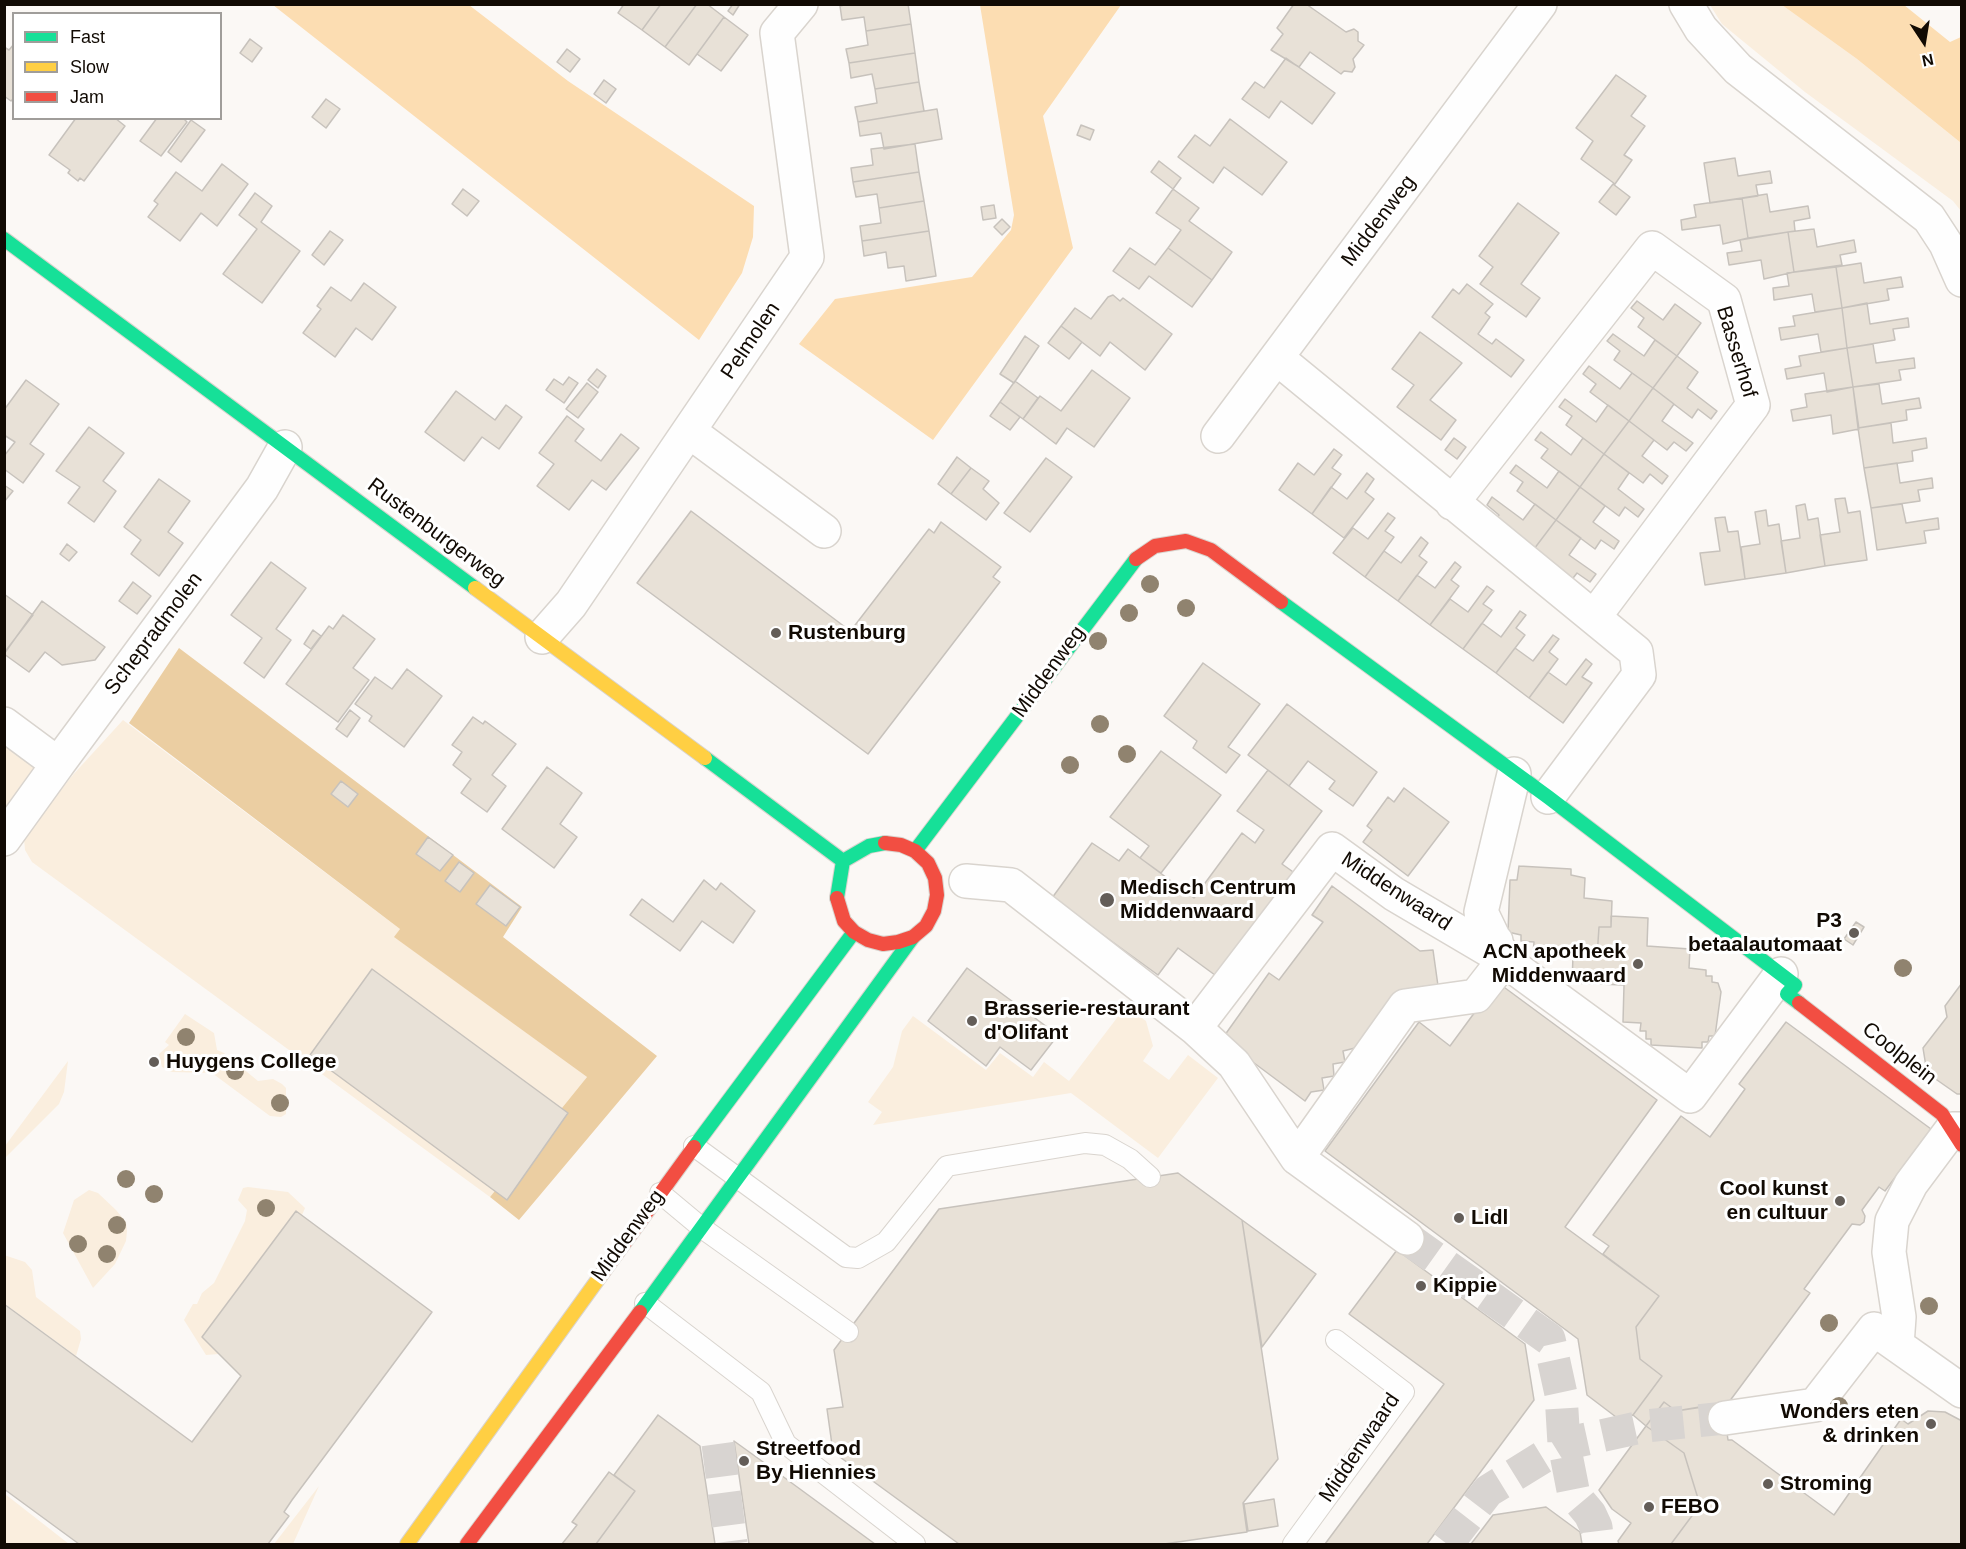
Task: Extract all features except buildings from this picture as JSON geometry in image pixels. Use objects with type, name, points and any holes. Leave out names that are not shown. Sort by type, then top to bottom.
[{"type":"street","name":"Pelmolen","points":[[542,637],[571,603],[690,432],[807,256],[777,33],[801,4]]},
{"type":"street","name":"Middenweg","points":[[1218,436],[1540,4]]},
{"type":"street","points":[[1686,4],[1701,29],[1738,69],[1929,218],[1946,244],[1962,280]]},
{"type":"street","name":"Rustenburgerweg","points":[[4,239],[843,861]]},
{"type":"street","name":"Basserhof","points":[[1452,503],[1652,248],[1724,300],[1753,405],[1594,617]]},
{"type":"street","points":[[1277,358],[1636,652],[1640,675],[1548,796]]},
{"type":"street","points":[[690,432],[824,531]]},
{"type":"street","name":"Schepradmolen","points":[[4,839],[262,488],[285,447]]},
{"type":"street","name":"Middenweg","points":[[915,851],[1131,562],[1149,549],[1171,542],[1186,542],[1211,550],[1514,774]]},
{"type":"street","points":[[4,724],[58,764]]},
{"type":"street","points":[[1514,774],[1548,796],[1781,974]]},
{"type":"street","name":"Middenwaard","points":[[1514,774],[1481,912],[1500,950],[1690,1096],[1781,974]]},
{"type":"street","points":[[467,1545],[738,1179],[913,937],[926,926],[934,911],[937,895],[935,878],[928,863],[915,851],[901,844],[885,843],[869,846],[843,861],[836,893],[838,907],[844,921],[854,932],[868,940],[883,944],[913,937]]},
{"type":"street","name":"Middenwaard","points":[[1195,1028],[1332,849],[1394,894],[1489,950],[1500,950]]},
{"type":"street","points":[[966,881],[1011,885],[1195,1028],[1234,1064],[1297,1158],[1407,1238]]},
{"type":"street","name":"Middenweg","points":[[407,1545],[694,1146],[854,932]]},
{"type":"street","points":[[1297,1158],[1405,1006],[1476,996],[1500,950]]},
{"type":"street","name":"Coolplein","points":[[1781,974],[1795,985],[1787,994],[1941,1114],[1958,1134]]},
{"type":"street","points":[[1897,1345],[1899,1317],[1888,1252],[1892,1221],[1911,1184],[1958,1134]]},
{"type":"street","points":[[1725,1418],[1815,1405],[1874,1329],[1962,1391]]},
{"type":"lane","points":[[694,1146],[832,1250],[846,1257],[858,1258],[886,1242],[947,1166],[1085,1143],[1105,1145],[1130,1159],[1150,1177]]},
{"type":"lane","points":[[660,1193],[702,1228],[848,1332]]},
{"type":"lane","points":[[645,1303],[761,1392],[786,1444],[915,1545]]},
{"type":"lane","name":"Middenwaard","points":[[1293,1545],[1404,1392],[1336,1340]]},
{"type":"shaded area","points":[[273,5],[469,5],[568,81],[754,206],[753,237],[742,273],[699,340]]},
{"type":"shaded area","points":[[980,5],[1121,5],[1043,116],[1073,248],[933,440],[799,344],[835,299],[972,277],[1011,230],[1014,215]]},
{"type":"shaded area","points":[[1710,5],[1782,5],[1857,59],[1961,143],[1961,211],[1953,201],[1805,92],[1722,24]]},
{"type":"shaded area","points":[[1782,5],[1904,5],[1950,42],[1961,37],[1961,143],[1857,59]]},
{"type":"shaded area","points":[[179,648],[522,907],[503,937],[657,1056],[519,1220],[490,1197],[587,1077],[394,937],[400,929],[129,723]]},
{"type":"shaded area","points":[[123,720],[400,929],[395,937],[587,1077],[490,1197],[32,862],[25,850],[24,838],[71,777]]},
{"type":"shaded area","points":[[5,746],[35,769],[5,810]]},
{"type":"shaded area","points":[[1126,1006],[1146,1021],[1153,1046],[1143,1061],[1169,1080],[1188,1055],[1218,1078],[1158,1158],[1071,1093],[873,1125],[882,1112],[868,1102],[893,1067],[902,1031],[913,1016],[986,1070],[1000,1053],[1033,1077],[1044,1062],[1069,1081]]},
{"type":"shaded area","points":[[185,1014],[214,1033],[217,1050],[224,1053],[258,1081],[273,1079],[282,1084],[286,1088],[286,1114],[281,1117],[270,1116],[212,1073],[172,1072],[162,1067],[159,1054],[169,1045],[165,1042]]},
{"type":"shaded area","points":[[68,1061],[64,1092],[59,1104],[5,1158],[5,1146]]},
{"type":"shaded area","points":[[243,1188],[288,1192],[305,1208],[302,1215],[296,1212],[203,1337],[219,1354],[206,1355],[184,1320],[193,1304],[197,1304],[202,1293],[214,1283],[245,1221],[247,1210],[238,1200]]},
{"type":"shaded area","points":[[89,1190],[98,1193],[116,1210],[126,1222],[127,1231],[126,1241],[115,1264],[93,1288],[63,1233],[74,1200]]},
{"type":"shaded area","points":[[4,1255],[25,1262],[32,1270],[36,1297],[80,1331],[81,1339],[76,1356],[5,1304]]},
{"type":"shaded area","points":[[319,1486],[293,1544],[274,1544]]},
{"type":"shaded area","points":[[5,1494],[69,1544],[5,1544]]},
{"type":"tunnel","points":[[1407,1238],[1549,1339],[1561,1394],[1564,1444],[1574,1495],[1590,1514],[1596,1527],[1598,1544]]},
{"type":"tunnel","points":[[1447,1544],[1488,1491],[1564,1444],[1646,1426],[1725,1418]]},
{"type":"tunnel","points":[[718,1444],[731,1544]]},
{"type":"traffic: fast","points":[[4,239],[475,588]]},
{"type":"traffic: fast","points":[[915,851],[1136,559]]},
{"type":"traffic: fast","points":[[1281,602],[1548,797],[1795,985],[1787,994],[1799,1003]]},
{"type":"traffic: fast","points":[[705,758],[843,861]]},
{"type":"traffic: fast","points":[[837,898],[843,861],[869,846],[885,843]]},
{"type":"traffic: fast","points":[[694,1147],[854,932]]},
{"type":"traffic: fast","points":[[640,1312],[913,937]]},
{"type":"traffic: slow","points":[[475,588],[705,758]]},
{"type":"traffic: slow","points":[[407,1544],[604,1271]]},
{"type":"traffic: jam","points":[[1136,559],[1155,546],[1186,541],[1211,550],[1281,602]]},
{"type":"traffic: jam","points":[[837,898],[844,921],[854,932],[868,940],[883,944],[898,942],[913,937],[926,926],[934,911],[937,895],[935,878],[928,863],[915,851],[901,845],[885,843]]},
{"type":"traffic: jam","points":[[1799,1003],[1942,1114],[1962,1145]]},
{"type":"traffic: jam","points":[[604,1271],[694,1147]]},
{"type":"traffic: jam","points":[[467,1544],[640,1312]]},
{"type":"place","name":"Rustenburg","points":[[776,633]]},
{"type":"place","name":"Medisch Centrum Middenwaard","points":[[1107,900]]},
{"type":"place","name":"P3 betaalautomaat","points":[[1854,933]]},
{"type":"place","name":"ACN apotheek Middenwaard","points":[[1638,964]]},
{"type":"place","name":"Brasserie-restaurant d'Olifant","points":[[972,1021]]},
{"type":"place","name":"Huygens College","points":[[154,1062]]},
{"type":"place","name":"Cool kunst en cultuur","points":[[1840,1201]]},
{"type":"place","name":"Lidl","points":[[1459,1218]]},
{"type":"place","name":"Kippie","points":[[1421,1286]]},
{"type":"place","name":"Wonders eten & drinken","points":[[1931,1424]]},
{"type":"place","name":"Streetfood By Hiennies","points":[[744,1461]]},
{"type":"place","name":"Stroming","points":[[1768,1484]]},
{"type":"place","name":"FEBO","points":[[1649,1507]]}]
